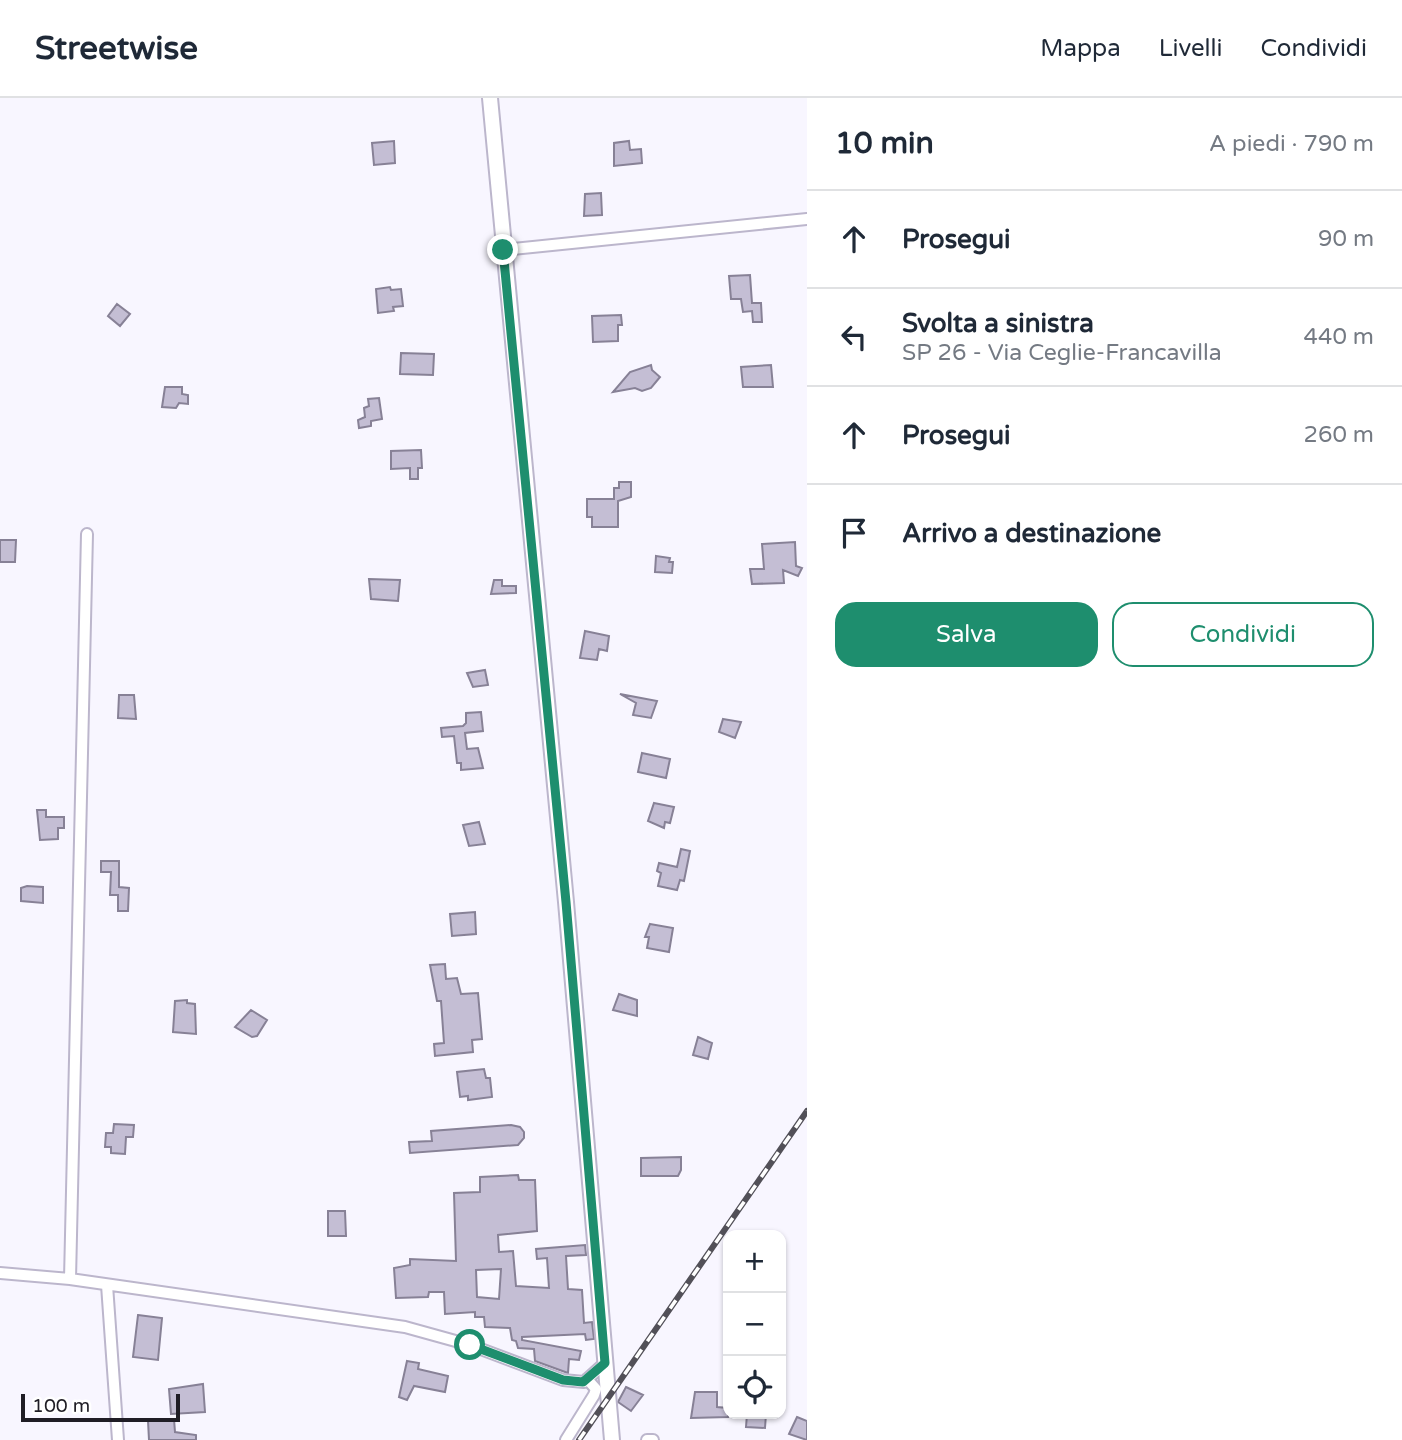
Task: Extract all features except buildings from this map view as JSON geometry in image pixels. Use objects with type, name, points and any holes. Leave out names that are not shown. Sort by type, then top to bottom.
[{"type":"main road","points":[[490,98],[612,1440]]},
{"type":"street","points":[[503,250],[807,219]]},
{"type":"street","points":[[71,1279],[87,534]]},
{"type":"street","points":[[0,1273],[71,1279],[404,1327],[470,1345],[563,1380],[583,1382],[605,1363]]},
{"type":"street","points":[[107,1285],[118,1440]]},
{"type":"street","points":[[566,1440],[594,1395],[596,1389],[587,1379]]},
{"type":"street","points":[[647,1440],[653,1440]]},
{"type":"railway","points":[[579,1440],[807,1111]]},
{"type":"route","points":[[470,1345],[563,1380],[583,1382],[605,1363],[566,902],[503,250]]}]
